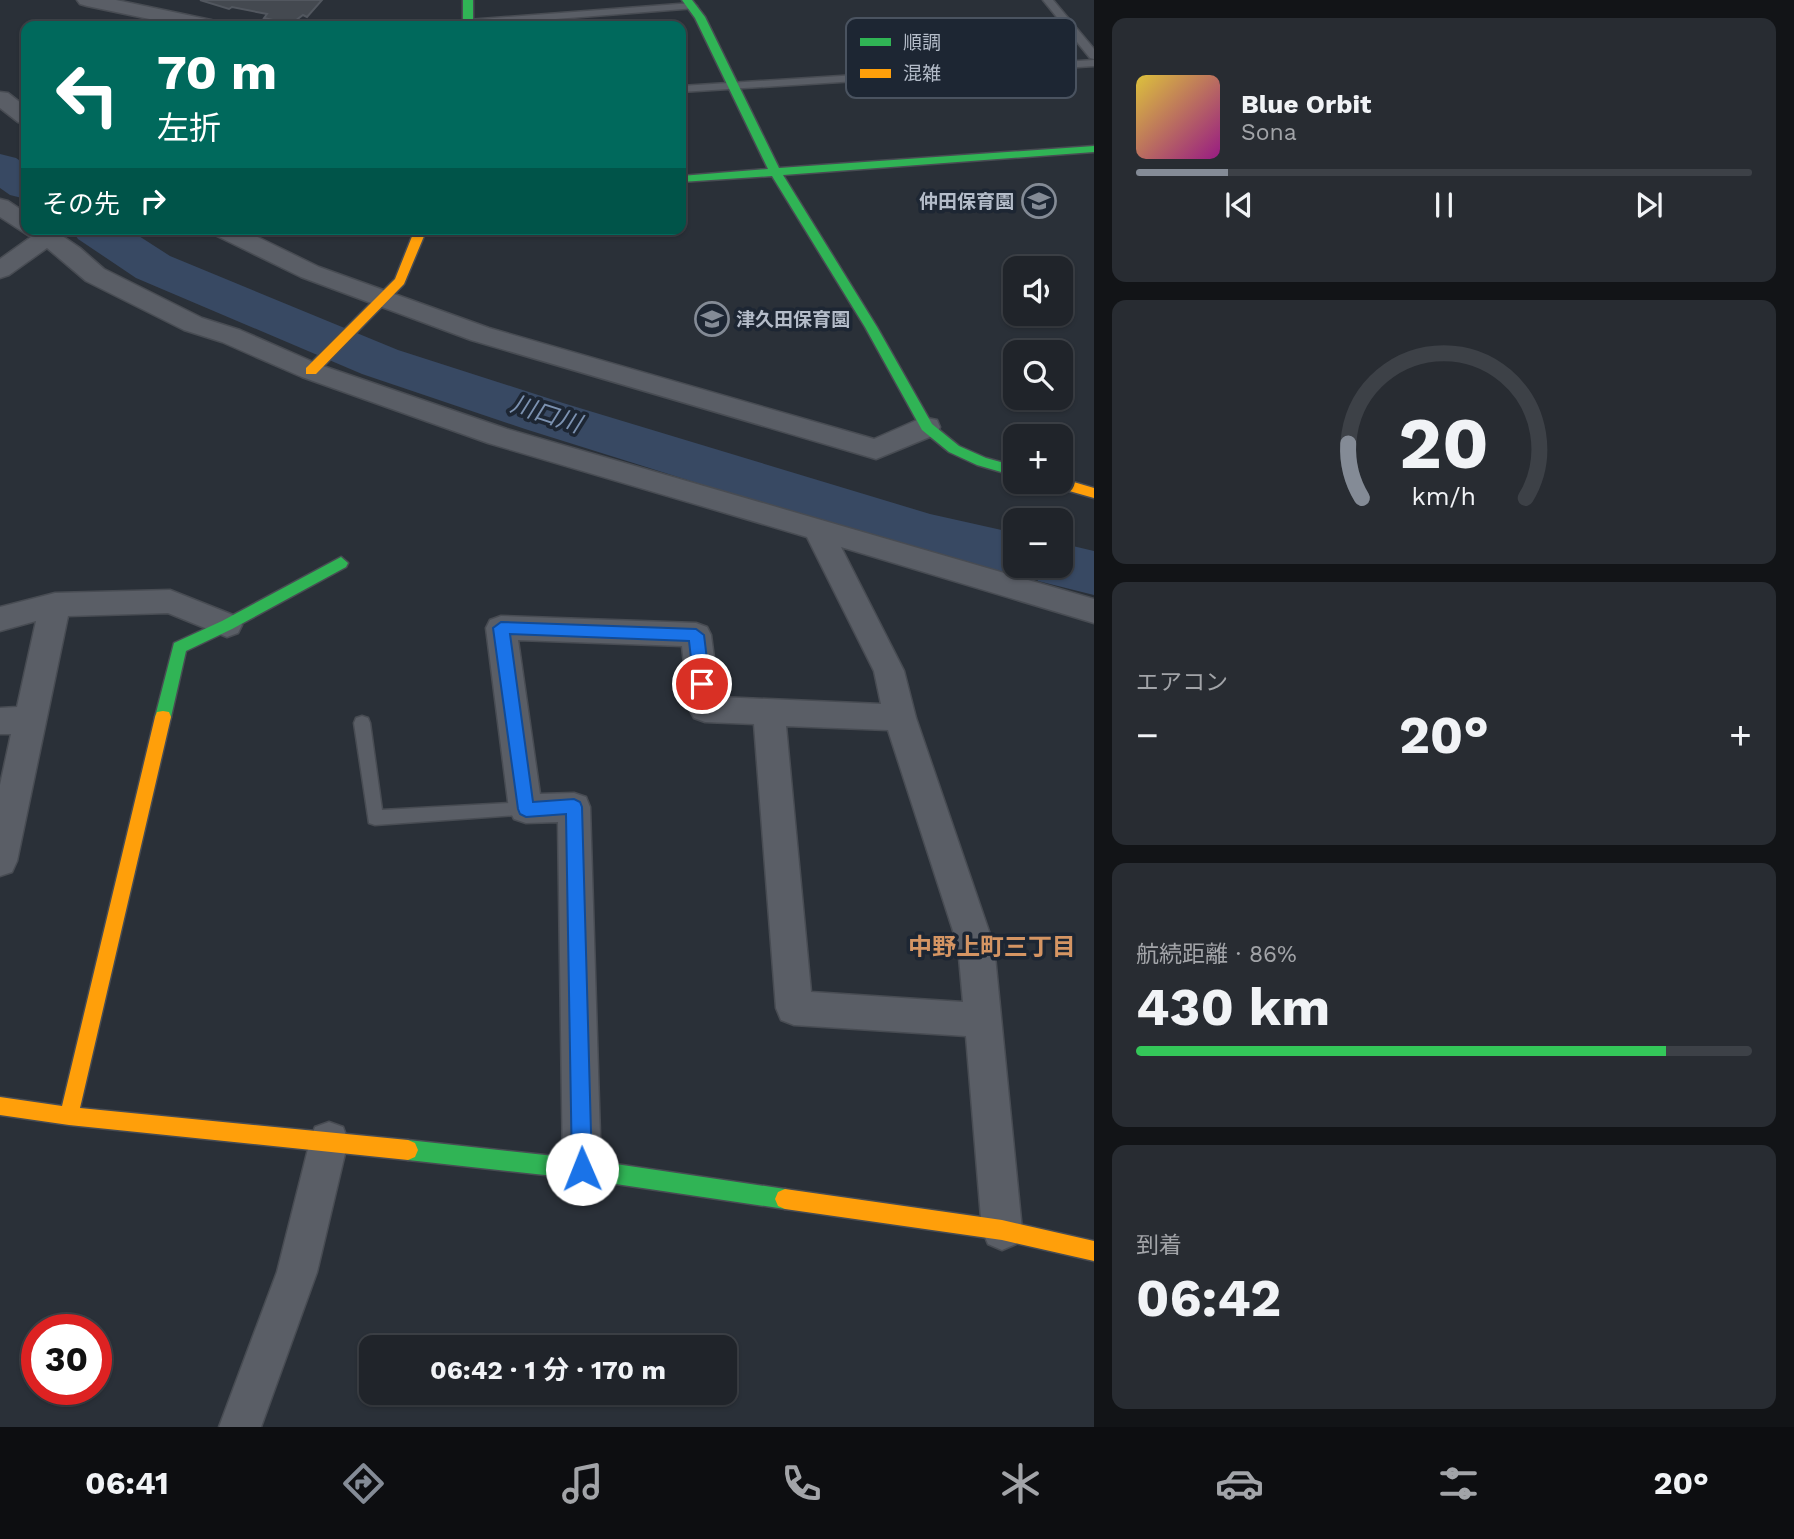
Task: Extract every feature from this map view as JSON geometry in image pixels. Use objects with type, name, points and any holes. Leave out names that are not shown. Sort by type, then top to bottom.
[{"type":"street","points":[[88,0],[187,21]]},
{"type":"street","points":[[468,0],[468,21]]},
{"type":"street","points":[[690,3],[735,86],[775,172],[871,327],[927,427],[954,449],[1003,467]]},
{"type":"street","points":[[0,98],[21,113]]},
{"type":"street","points":[[686,179],[1094,149]]},
{"type":"street","points":[[0,206],[21,220]]},
{"type":"street","points":[[0,270],[32,235]]},
{"type":"street","points":[[44,235],[71,253],[95,275],[193,324],[498,436],[1094,611]]},
{"type":"street","points":[[233,235],[379,301],[512,345],[876,449],[927,427]]},
{"type":"street","points":[[314,368],[400,281],[419,235]]},
{"type":"street","points":[[1073,487],[1094,493]]},
{"type":"street","points":[[818,531],[889,671],[901,718],[976,946],[1002,1230]]},
{"type":"street","points":[[69,1116],[179,647],[227,625],[341,563]]},
{"type":"street","points":[[0,619],[55,605],[170,601],[227,625]]},
{"type":"street","points":[[0,861],[15,721],[55,605]]},
{"type":"street","points":[[582,1169],[574,807],[526,809],[501,628],[696,635],[705,709],[901,718]]},
{"type":"street","points":[[769,712],[794,1007],[982,1020]]},
{"type":"street","points":[[0,1106],[69,1116],[582,1169],[1002,1230],[1094,1251]]},
{"type":"street","points":[[240,1427],[297,1272],[329,1141]]},
{"type":"lane","points":[[1048,0],[1063,18]]},
{"type":"lane","points":[[500,21],[690,3]]},
{"type":"lane","points":[[1076,34],[1094,56]]},
{"type":"lane","points":[[1076,64],[1094,63]]},
{"type":"lane","points":[[686,89],[846,79]]},
{"type":"lane","points":[[362,723],[375,818],[526,809]]},
{"type":"building","points":[[200,0],[322,0],[307,17],[303,15],[295,21],[278,21],[264,18],[267,14],[232,7],[229,9]]},
{"type":"waterway","name":"川口川","points":[[0,168],[21,182]]},
{"type":"waterway","name":"川口川","points":[[104,235],[153,267],[380,362],[544,416],[930,535],[1003,552]]},
{"type":"waterway","name":"川口川","points":[[1073,568],[1094,573]]},
{"type":"traffic: fast","points":[[468,0],[468,21]]},
{"type":"traffic: fast","points":[[687,0],[700,17],[775,171],[871,327],[927,427],[954,449],[982,462],[1003,468]]},
{"type":"traffic: fast","points":[[686,179],[1094,149]]},
{"type":"traffic: fast","points":[[163,717],[179,647],[227,625],[341,563]]},
{"type":"traffic: fast","points":[[408,1150],[582,1169],[785,1199]]},
{"type":"traffic: slow","points":[[311,371],[400,281],[419,235]]},
{"type":"traffic: slow","points":[[1073,487],[1094,493]]},
{"type":"traffic: slow","points":[[69,1116],[163,717]]},
{"type":"traffic: slow","points":[[0,1106],[69,1116],[408,1150]]},
{"type":"traffic: slow","points":[[785,1199],[1002,1230],[1094,1251]]},
{"type":"place","name":"仲田保育園","points":[[1039,201]]},
{"type":"place","name":"津久田保育園","points":[[712,319]]},
{"type":"district","name":"中野上町三丁目","points":[[992,947]]},
{"type":"route","points":[[582,1169],[574,807],[526,809],[501,628],[696,635],[702,684]]}]
